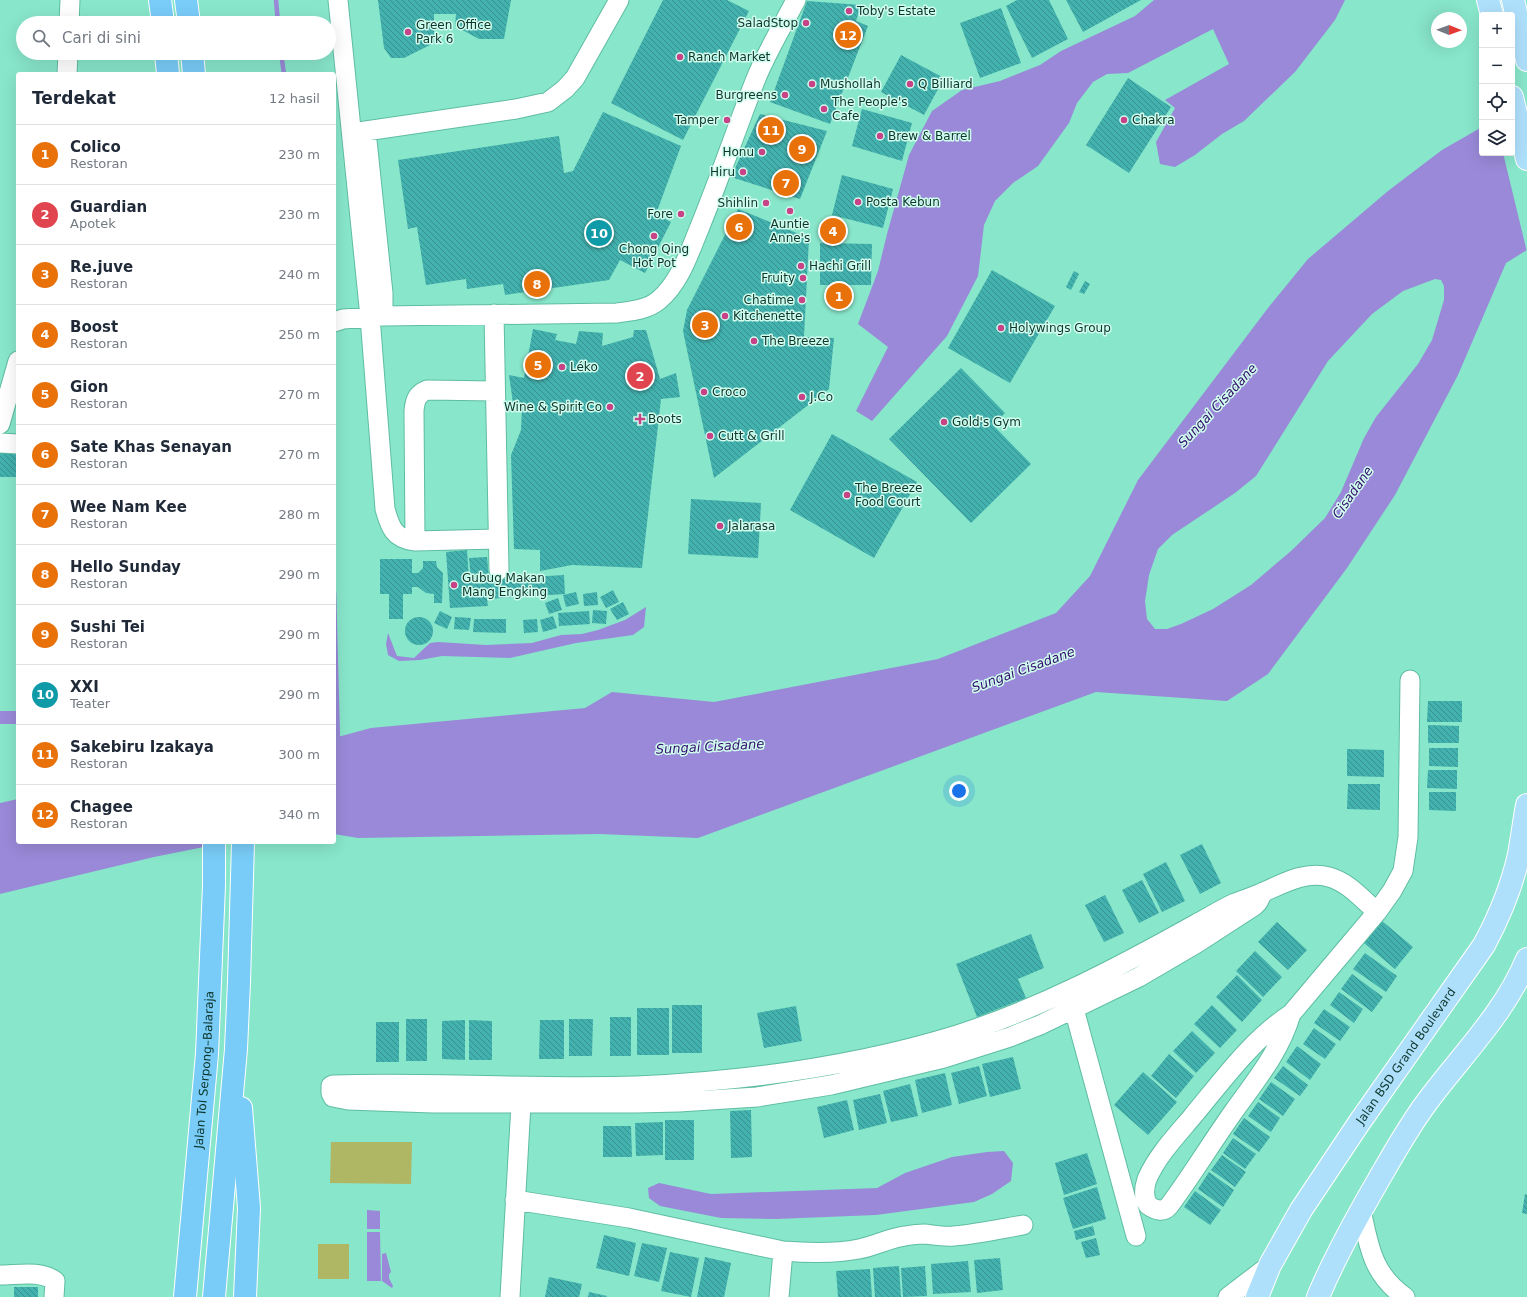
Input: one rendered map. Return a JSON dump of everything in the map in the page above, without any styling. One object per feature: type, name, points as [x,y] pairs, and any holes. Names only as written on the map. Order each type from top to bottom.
[{"type":"highway","points":[[160,0],[162,16]]},
{"type":"highway","points":[[186,0],[188,16]]},
{"type":"highway","points":[[167,60],[168,72]]},
{"type":"highway","points":[[193,60],[194,72]]},
{"type":"highway","name":"Jalan Tol Serpong–Balaraja","points":[[185,1297],[207,1054],[214,885],[214,844]]},
{"type":"highway","points":[[214,1297],[236,1049],[240,975],[243,844]]},
{"type":"highway","points":[[236,1049],[249,1208],[245,1297]]},
{"type":"highway","points":[[169,1297],[207,1054]]},
{"type":"main road","points":[[1488,0],[1491,12]]},
{"type":"main road","points":[[1513,0],[1527,60]]},
{"type":"main road","points":[[1515,109],[1527,159]]},
{"type":"main road","name":"Jalan BSD Grand Boulevard","points":[[1257,1297],[1270,1265],[1300,1210],[1359,1123],[1484,946],[1504,900],[1523,850],[1527,805]]},
{"type":"main road","points":[[1318,1297],[1352,1225],[1410,1128],[1426,1103],[1480,1035],[1512,990],[1527,959]]},
{"type":"street","points":[[69,16],[70,0]]},
{"type":"street","points":[[338,0],[359,132],[376,316],[382,486],[388,522],[396,533],[402,538],[415,541],[498,540]]},
{"type":"street","points":[[359,132],[516,110],[548,102],[565,89],[574,78],[619,0]]},
{"type":"street","points":[[339,320],[376,316],[610,313],[634,311],[650,306],[660,300],[669,290],[683,267],[712,197],[756,80],[796,0]]},
{"type":"street","points":[[67,72],[68,60]]},
{"type":"street","points":[[494,314],[499,570]]},
{"type":"street","points":[[0,424],[13,368]]},
{"type":"street","points":[[415,541],[413,443],[416,399],[421,392],[428,390],[495,392]]},
{"type":"street","points":[[0,444],[16,444]]},
{"type":"street","points":[[1291,1014],[1283,1038],[1264,1070],[1169,1206],[1166,1209],[1159,1210],[1148,1205],[1144,1194],[1147,1180],[1166,1148],[1252,1045],[1276,1024],[1291,1014],[1377,912],[1399,880],[1403,871],[1407,853],[1409,822],[1410,680]]},
{"type":"street","points":[[863,1069],[1007,1017],[1157,956],[1232,905],[1284,882],[1297,878],[1310,876],[1328,877],[1345,885],[1377,912]]},
{"type":"street","points":[[521,1095],[433,1103],[348,1100],[333,1097],[331,1085],[339,1084],[521,1095],[636,1094],[817,1068],[863,1069],[914,1066],[965,1052],[1010,1037],[1074,1009],[1140,977],[1157,956]]},
{"type":"street","points":[[1066,992],[1074,1009],[1136,1236]]},
{"type":"street","points":[[510,1297],[521,1095]]},
{"type":"street","points":[[516,1200],[628,1218],[783,1251],[820,1253],[843,1252],[860,1249],[887,1239],[906,1236],[924,1234],[939,1237],[953,1237],[1022,1225]]},
{"type":"street","points":[[1361,1210],[1371,1252],[1380,1272],[1396,1290],[1405,1297]]},
{"type":"street","points":[[779,1297],[783,1251]]},
{"type":"street","points":[[1228,1297],[1270,1265]]},
{"type":"street","points":[[0,1275],[41,1274],[49,1276],[54,1281],[54,1297]]},
{"type":"green space","points":[[331,1142],[412,1142],[411,1184],[330,1183]]},
{"type":"green space","points":[[318,1244],[349,1244],[349,1279],[318,1279]]},
{"type":"water","points":[[1154,0],[1345,0],[1335,20],[1295,72],[1244,121],[1222,134],[1195,155],[1175,167],[1160,164],[1156,142],[1175,108],[1165,100],[1229,64],[1213,29],[1128,73],[1107,74],[1093,82],[1077,103],[1069,123],[1038,166],[1013,183],[995,201],[984,225],[978,276],[947,336],[872,421],[856,411],[888,347],[858,324],[878,271],[909,155],[932,111],[962,90],[1000,81],[1040,65],[1061,51],[1135,16]]},
{"type":"water","points":[[1479,129],[1479,156],[1512,156],[1527,250],[1506,263],[1458,375],[1395,495],[1347,568],[1268,674],[1227,701],[1096,692],[698,838],[599,834],[358,838],[336,834],[336,737],[371,728],[585,708],[612,692],[714,702],[938,659],[1056,613],[1090,576],[1138,480],[1268,308],[1308,259],[1388,191],[1442,150]],"holes":[[[1435,279],[1441,280],[1444,286],[1444,300],[1432,340],[1418,364],[1376,417],[1364,438],[1341,492],[1325,518],[1291,551],[1251,585],[1213,609],[1181,624],[1167,629],[1155,629],[1147,619],[1145,601],[1149,575],[1158,549],[1172,535],[1235,493],[1256,476],[1328,361],[1372,314],[1403,291]]]},
{"type":"water","points":[[646,607],[644,627],[633,635],[576,643],[510,658],[442,656],[420,660],[399,661],[388,655],[386,644],[388,633],[397,656],[414,658],[430,643],[438,642],[486,645],[532,643],[561,635],[582,634],[598,630],[625,620]]},
{"type":"water","points":[[0,711],[16,711],[16,724],[0,724]]},
{"type":"water","points":[[16,799],[16,844],[219,844],[154,857],[0,894],[0,803]]},
{"type":"water","points":[[1004,1151],[1013,1163],[1011,1181],[992,1194],[974,1202],[876,1215],[776,1219],[721,1218],[660,1206],[649,1198],[648,1188],[659,1183],[711,1194],[877,1188],[905,1173],[952,1157]]},
{"type":"water","points":[[367,1210],[380,1211],[380,1229],[367,1229]]},
{"type":"water","points":[[367,1232],[380,1232],[381,1281],[367,1281]]},
{"type":"water","points":[[386,1253],[391,1272],[389,1274],[389,1278],[393,1286],[392,1288],[382,1281],[382,1254]]},
{"type":"pier","points":[[1527,99],[1527,252],[1504,156],[1515,156],[1515,105]]},
{"type":"building","name":"Green Office Park 6","points":[[378,0],[511,0],[504,39],[479,39],[455,26],[456,14],[434,14],[434,43],[404,58],[391,58],[384,48]]},
{"type":"building","name":"Ranch Market","points":[[663,0],[727,0],[749,11],[683,140],[611,103]]},
{"type":"building","points":[[1017,0],[1049,0],[1068,39],[1032,58],[1006,6]]},
{"type":"building","points":[[1066,0],[1141,0],[1083,32]]},
{"type":"building","points":[[807,1],[861,5],[856,21],[868,26],[830,124],[770,102]]},
{"type":"building","points":[[1001,8],[1021,63],[980,78],[960,23]]},
{"type":"building","points":[[901,55],[944,78],[924,115],[881,92]]},
{"type":"building","points":[[1128,78],[1171,107],[1129,173],[1086,145]]},
{"type":"building","points":[[865,79],[871,81],[869,87],[863,85]]},
{"type":"building","points":[[862,109],[912,123],[902,161],[852,146]]},
{"type":"building","points":[[603,112],[681,146],[656,214],[671,222],[645,273],[620,260],[609,280],[505,295],[503,284],[467,289],[466,279],[426,285],[417,227],[408,229],[398,160],[559,136],[564,173],[573,171]]},
{"type":"building","points":[[760,114],[827,131],[800,199],[731,177]]},
{"type":"building","points":[[842,175],[893,189],[883,228],[832,215]]},
{"type":"building","points":[[765,199],[771,201],[768,207],[762,205]]},
{"type":"building","points":[[789,207],[795,209],[792,215],[787,213]]},
{"type":"building","points":[[738,209],[809,238],[804,337],[834,338],[829,389],[714,478],[683,331],[687,310]]},
{"type":"building","points":[[820,243],[872,244],[871,285],[820,285]]},
{"type":"building","points":[[992,270],[1055,306],[1010,383],[948,348]]},
{"type":"building","points":[[1074,271],[1079,274],[1071,290],[1066,287]]},
{"type":"building","points":[[1085,281],[1090,284],[1084,294],[1079,292]]},
{"type":"building","points":[[533,329],[557,334],[555,340],[576,344],[579,331],[603,333],[602,346],[633,337],[634,330],[646,330],[660,379],[676,373],[680,397],[661,399],[642,568],[572,565],[540,571],[540,550],[514,549],[511,455],[521,430],[522,409],[514,410],[509,375],[524,378]]},
{"type":"building","points":[[961,368],[1005,413],[993,425],[1031,464],[971,523],[889,439]]},
{"type":"building","points":[[832,434],[917,482],[874,558],[790,510]]},
{"type":"building","points":[[0,453],[16,453],[16,477],[0,477]]},
{"type":"building","points":[[691,499],[761,503],[758,558],[688,554]]},
{"type":"building","points":[[467,550],[469,581],[564,575],[565,594],[487,599],[488,606],[450,608],[446,552]]},
{"type":"building","points":[[487,557],[489,579],[471,580],[469,558]]},
{"type":"building","points":[[380,559],[412,559],[412,573],[418,573],[423,568],[423,561],[436,561],[437,567],[443,573],[442,603],[434,603],[434,594],[426,593],[418,587],[412,587],[412,594],[403,594],[403,619],[389,619],[389,594],[380,594]]},
{"type":"building","points":[[613,590],[619,602],[606,608],[600,597]]},
{"type":"building","points":[[576,592],[579,604],[566,607],[563,595]]},
{"type":"building","points":[[597,592],[598,605],[584,606],[583,594]]},
{"type":"building","points":[[558,598],[562,610],[549,614],[545,603]]},
{"type":"building","points":[[623,602],[629,614],[617,620],[610,609]]},
{"type":"building","points":[[593,610],[607,611],[606,624],[592,623]]},
{"type":"building","points":[[440,611],[452,617],[447,629],[434,623]]},
{"type":"building","points":[[589,611],[590,624],[559,626],[558,613]]},
{"type":"building","points":[[553,616],[557,628],[543,632],[540,620]]},
{"type":"building","points":[[419,617],[429,621],[433,631],[429,641],[419,645],[409,641],[405,631],[409,621]]},
{"type":"building","points":[[455,617],[471,618],[469,630],[454,629]]},
{"type":"building","points":[[474,619],[506,619],[506,633],[473,632]]},
{"type":"building","points":[[537,619],[538,632],[524,633],[523,620]]},
{"type":"building","points":[[1428,701],[1462,701],[1462,722],[1427,722]]},
{"type":"building","points":[[1428,725],[1459,726],[1459,743],[1428,743]]},
{"type":"building","points":[[1429,748],[1458,748],[1458,767],[1429,766]]},
{"type":"building","points":[[1347,749],[1384,750],[1384,777],[1347,776]]},
{"type":"building","points":[[1428,770],[1457,770],[1457,789],[1427,788]]},
{"type":"building","points":[[1348,784],[1380,784],[1380,810],[1347,809]]},
{"type":"building","points":[[1429,792],[1456,792],[1456,811],[1429,810]]},
{"type":"building","points":[[1202,844],[1221,883],[1200,894],[1180,855]]},
{"type":"building","points":[[1166,862],[1185,901],[1162,912],[1143,874]]},
{"type":"building","points":[[1142,880],[1159,913],[1139,923],[1122,890]]},
{"type":"building","points":[[1105,895],[1124,933],[1104,942],[1085,905]]},
{"type":"building","points":[[1382,921],[1413,947],[1395,969],[1364,943]]},
{"type":"building","points":[[1277,922],[1307,950],[1288,970],[1258,942]]},
{"type":"building","points":[[1031,934],[1044,968],[1018,979],[1026,998],[977,1017],[956,964]]},
{"type":"building","points":[[1255,951],[1282,977],[1263,997],[1236,971]]},
{"type":"building","points":[[1365,953],[1397,976],[1386,992],[1353,969]]},
{"type":"building","points":[[1352,974],[1383,997],[1372,1012],[1341,989]]},
{"type":"building","points":[[1237,975],[1262,1000],[1242,1022],[1216,997]]},
{"type":"building","points":[[1339,992],[1363,1009],[1354,1023],[1330,1005]]},
{"type":"building","points":[[672,1005],[702,1005],[702,1053],[672,1053]]},
{"type":"building","points":[[1212,1005],[1237,1030],[1220,1048],[1194,1024]]},
{"type":"building","points":[[796,1006],[802,1041],[764,1048],[757,1013]]},
{"type":"building","points":[[637,1008],[669,1008],[669,1055],[637,1055]]},
{"type":"building","points":[[1324,1009],[1350,1027],[1340,1041],[1314,1023]]},
{"type":"building","points":[[610,1017],[631,1017],[631,1056],[610,1056]]},
{"type":"building","points":[[406,1019],[427,1019],[427,1061],[406,1061]]},
{"type":"building","points":[[569,1019],[593,1019],[592,1056],[569,1056]]},
{"type":"building","points":[[465,1020],[465,1060],[442,1059],[442,1021]]},
{"type":"building","points":[[469,1020],[492,1021],[492,1060],[469,1060]]},
{"type":"building","points":[[540,1020],[564,1020],[564,1059],[539,1059]]},
{"type":"building","points":[[376,1022],[399,1022],[399,1062],[376,1062]]},
{"type":"building","points":[[1314,1028],[1336,1044],[1325,1059],[1303,1044]]},
{"type":"building","points":[[1192,1031],[1215,1053],[1196,1073],[1173,1051]]},
{"type":"building","points":[[1297,1046],[1321,1064],[1310,1080],[1286,1062]]},
{"type":"building","points":[[1169,1054],[1194,1076],[1176,1098],[1151,1076]]},
{"type":"building","points":[[1013,1057],[1021,1089],[990,1097],[982,1064]]},
{"type":"building","points":[[979,1066],[987,1096],[959,1104],[951,1073]]},
{"type":"building","points":[[1283,1066],[1308,1085],[1300,1096],[1274,1078]]},
{"type":"building","points":[[1143,1072],[1177,1102],[1148,1135],[1114,1105]]},
{"type":"building","points":[[945,1073],[952,1105],[922,1113],[915,1080]]},
{"type":"building","points":[[1271,1082],[1295,1099],[1283,1116],[1259,1099]]},
{"type":"building","points":[[910,1084],[918,1116],[891,1122],[883,1091]]},
{"type":"building","points":[[880,1094],[887,1123],[859,1130],[853,1100]]},
{"type":"building","points":[[847,1100],[854,1130],[824,1138],[817,1107]]},
{"type":"building","points":[[1258,1102],[1280,1118],[1271,1132],[1248,1116]]},
{"type":"building","points":[[751,1110],[752,1157],[731,1158],[730,1111]]},
{"type":"building","points":[[1244,1118],[1270,1137],[1259,1152],[1233,1134]]},
{"type":"building","points":[[665,1120],[694,1120],[694,1160],[665,1160]]},
{"type":"building","points":[[663,1122],[663,1155],[636,1156],[635,1123]]},
{"type":"building","points":[[603,1126],[631,1126],[632,1157],[603,1157]]},
{"type":"building","points":[[1233,1138],[1256,1154],[1245,1169],[1223,1153]]},
{"type":"building","points":[[1087,1153],[1097,1184],[1064,1195],[1055,1163]]},
{"type":"building","points":[[1222,1155],[1246,1172],[1235,1187],[1211,1170]]},
{"type":"building","points":[[1209,1172],[1234,1190],[1223,1207],[1198,1189]]},
{"type":"building","points":[[1097,1187],[1106,1219],[1073,1229],[1063,1198]]},
{"type":"building","points":[[1195,1191],[1221,1210],[1210,1225],[1184,1207]]},
{"type":"building","points":[[1525,1194],[1527,1195],[1527,1214],[1522,1213]]},
{"type":"building","points":[[1093,1226],[1095,1235],[1076,1240],[1074,1231]]},
{"type":"building","points":[[604,1235],[636,1243],[629,1276],[596,1268]]},
{"type":"building","points":[[1096,1238],[1100,1255],[1086,1258],[1081,1242]]},
{"type":"building","points":[[642,1243],[667,1248],[659,1282],[634,1276]]},
{"type":"building","points":[[670,1252],[699,1258],[691,1297],[661,1291]]},
{"type":"building","points":[[705,1257],[731,1263],[724,1297],[697,1297]]},
{"type":"building","points":[[1000,1258],[1003,1290],[977,1293],[974,1260]]},
{"type":"building","points":[[968,1261],[971,1292],[933,1294],[931,1264]]},
{"type":"building","points":[[899,1266],[901,1297],[875,1297],[873,1268]]},
{"type":"building","points":[[925,1266],[927,1296],[903,1297],[901,1268]]},
{"type":"building","points":[[870,1269],[872,1297],[838,1297],[836,1271]]},
{"type":"building","points":[[549,1277],[582,1284],[579,1297],[545,1297]]},
{"type":"building","points":[[14,1287],[38,1287],[38,1297],[14,1297]]},
{"type":"building","points":[[589,1292],[607,1296],[588,1297]]},
{"type":"waterway","points":[[276,0],[277,16]]},
{"type":"waterway","points":[[282,60],[284,72]]},
{"type":"waterway","points":[[336,667],[338,742]]},
{"type":"place","name":"Toby's Estate","points":[[849,11]]},
{"type":"place","name":"SaladStop","points":[[806,23]]},
{"type":"place","name":"Green Office Park 6","points":[[408,32]]},
{"type":"place","name":"Chagee","points":[[848,35]]},
{"type":"place","name":"Ranch Market","points":[[680,57]]},
{"type":"place","name":"Mushollah","points":[[812,84]]},
{"type":"place","name":"Q Billiard","points":[[910,84]]},
{"type":"place","name":"Burgreens","points":[[785,95]]},
{"type":"place","name":"The People's Cafe","points":[[824,109]]},
{"type":"place","name":"Tamper","points":[[727,120]]},
{"type":"place","name":"Chakra","points":[[1124,120]]},
{"type":"place","name":"Sakebiru Izakaya","points":[[771,130]]},
{"type":"place","name":"Brew & Barrel","points":[[880,136]]},
{"type":"place","name":"Sushi Tei","points":[[802,149]]},
{"type":"place","name":"Honu","points":[[762,152]]},
{"type":"place","name":"Hiru","points":[[743,172]]},
{"type":"place","name":"Wee Nam Kee","points":[[786,183]]},
{"type":"place","name":"Posta Kebun","points":[[858,202]]},
{"type":"place","name":"Shihlin","points":[[766,203]]},
{"type":"place","name":"Auntie Anne's","points":[[790,211]]},
{"type":"place","name":"Fore","points":[[681,214]]},
{"type":"place","name":"Sate Khas Senayan","points":[[739,227]]},
{"type":"place","name":"Boost","points":[[833,231]]},
{"type":"place","name":"XXI","points":[[599,233]]},
{"type":"place","name":"Chong Qing Hot Pot","points":[[654,236]]},
{"type":"place","name":"Hachi Grill","points":[[801,266]]},
{"type":"place","name":"Fruity","points":[[803,278]]},
{"type":"place","name":"Hello Sunday","points":[[537,284]]},
{"type":"place","name":"Colico","points":[[839,296]]},
{"type":"place","name":"Chatime","points":[[802,300]]},
{"type":"place","name":"Kitchenette","points":[[725,316]]},
{"type":"place","name":"Re.juve","points":[[705,325]]},
{"type":"place","name":"Holywings Group","points":[[1001,328]]},
{"type":"place","name":"The Breeze","points":[[754,341]]},
{"type":"place","name":"Gion","points":[[538,365]]},
{"type":"place","name":"Léko","points":[[562,367]]},
{"type":"place","name":"Guardian","points":[[640,376]]},
{"type":"place","name":"Croco","points":[[704,392]]},
{"type":"place","name":"J.Co","points":[[802,397]]},
{"type":"place","name":"Wine & Spirit Co","points":[[610,407]]},
{"type":"place","name":"Boots","points":[[640,419]]},
{"type":"place","name":"Gold's Gym","points":[[944,422]]},
{"type":"place","name":"Cutt & Grill","points":[[710,436]]},
{"type":"place","name":"The Breeze Food Court","points":[[847,495]]},
{"type":"place","name":"Jalarasa","points":[[720,526]]},
{"type":"place","name":"Gubug Makan Mang Engking","points":[[454,585]]},
{"type":"water label","name":"Sungai Cisadane","points":[[1217,405]]},
{"type":"water label","name":"Cisadane","points":[[1352,492]]},
{"type":"water label","name":"Sungai Cisadane","points":[[1023,669]]},
{"type":"water label","name":"Sungai Cisadane","points":[[710,746]]}]
